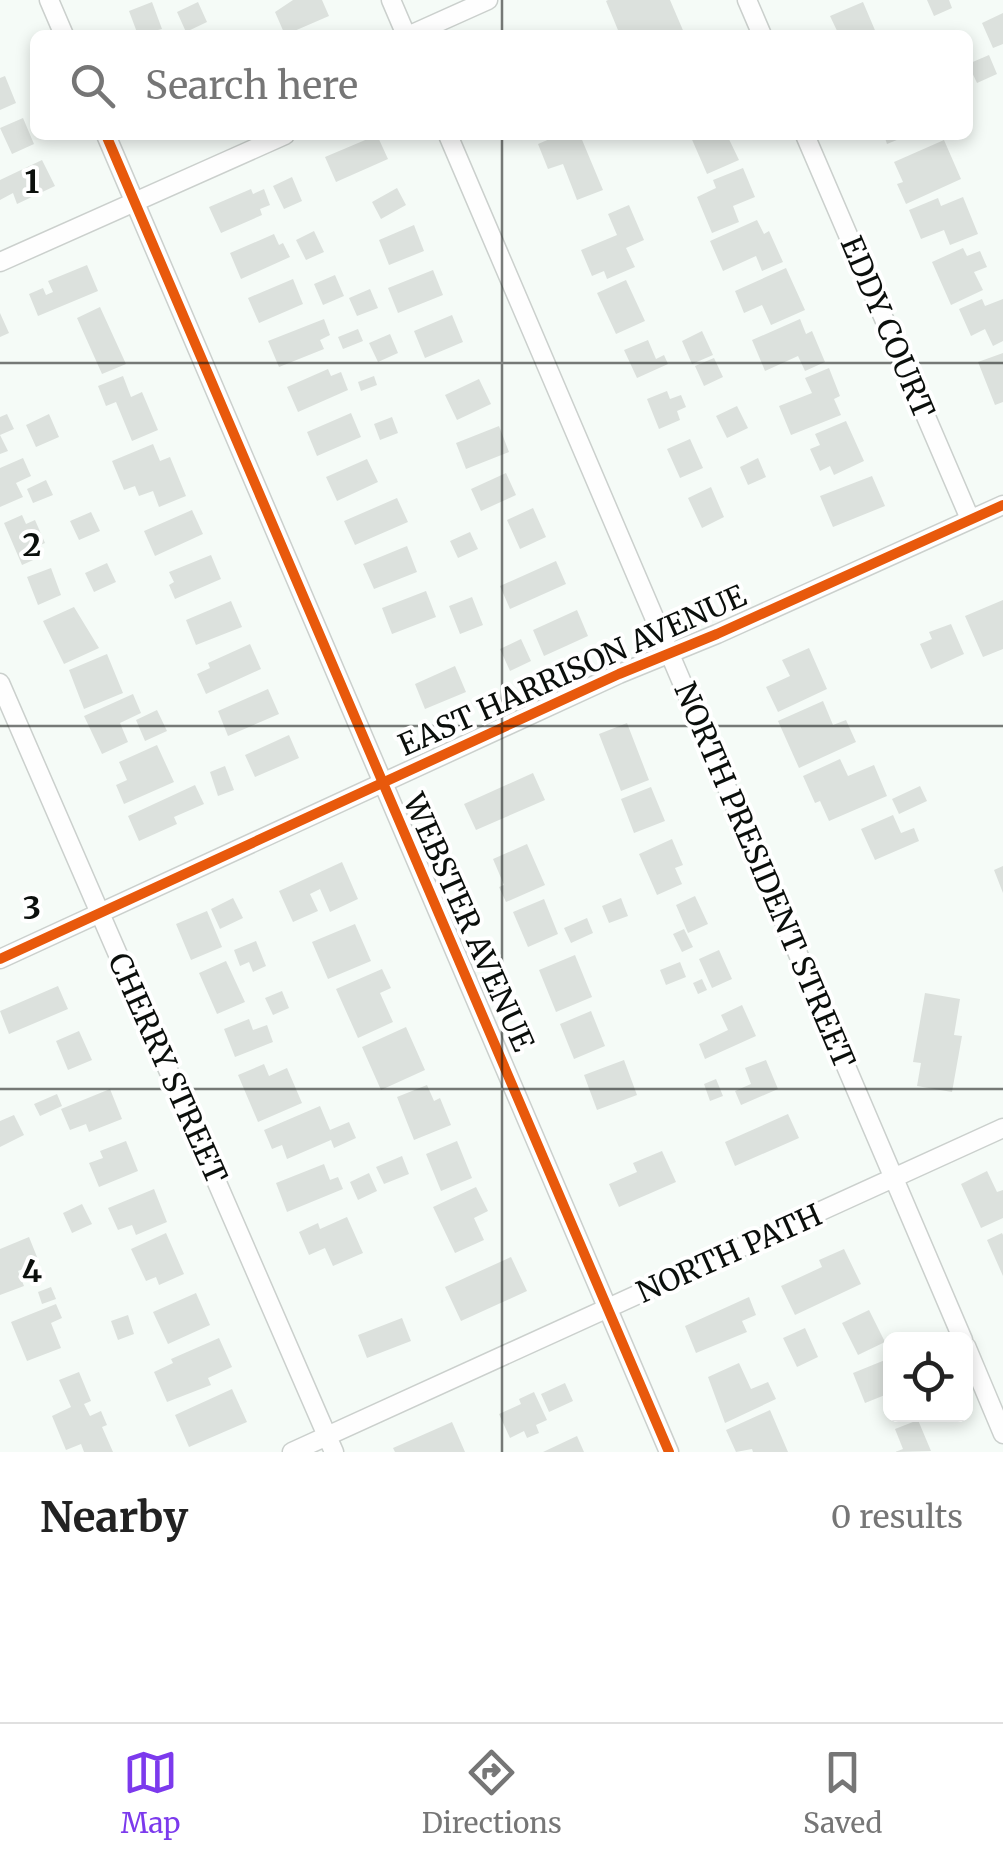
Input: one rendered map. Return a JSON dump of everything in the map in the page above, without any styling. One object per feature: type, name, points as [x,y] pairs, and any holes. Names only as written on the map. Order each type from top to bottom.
[{"type":"street","points":[[50,0],[62,30]]},
{"type":"street","points":[[391,0],[406,30]]},
{"type":"street","points":[[419,30],[488,0]]},
{"type":"street","points":[[747,0],[760,30]]},
{"type":"street","name":"WEBSTER AVENUE","points":[[108,140],[668,1452]]},
{"type":"street","points":[[0,262],[275,140]]},
{"type":"street","name":"NORTH PRESIDENT STREET","points":[[450,140],[959,1332]]},
{"type":"street","name":"EDDY COURT","points":[[807,140],[970,520]]},
{"type":"street","name":"EAST HARRISON AVENUE","points":[[0,959],[380,782],[1003,505]]},
{"type":"street","name":"CHERRY STREET","points":[[0,684],[331,1444]]},
{"type":"street","name":"NORTH PATH","points":[[292,1452],[331,1444],[608,1308],[1003,1128]]},
{"type":"street","name":"NORTH PRESIDENT STREET","points":[[973,1364],[1003,1434]]},
{"type":"building","points":[[293,0],[322,0],[329,16],[297,30],[283,30],[275,12]]},
{"type":"building","points":[[670,0],[683,30],[618,30],[606,1]]},
{"type":"building","points":[[927,0],[949,0],[952,8],[934,16]]},
{"type":"building","points":[[152,2],[162,29],[136,30],[129,11]]},
{"type":"building","points":[[198,2],[207,22],[185,30],[177,12]]},
{"type":"building","points":[[863,2],[875,30],[837,30],[830,16]]},
{"type":"building","points":[[1003,13],[1003,44],[993,48],[982,23]]},
{"type":"building","points":[[989,55],[997,74],[977,83],[973,62]]},
{"type":"building","points":[[5,76],[16,103],[0,110],[0,78]]},
{"type":"building","points":[[23,118],[34,144],[12,154],[0,128]]},
{"type":"building","points":[[365,140],[379,140],[388,159],[336,182],[325,157]]},
{"type":"building","points":[[547,140],[582,140],[603,190],[577,200],[563,164],[548,169],[538,144]]},
{"type":"building","points":[[692,140],[729,140],[739,160],[707,174]]},
{"type":"building","points":[[944,140],[961,179],[906,204],[897,184],[903,182],[894,162]]},
{"type":"building","points":[[42,160],[55,186],[17,204],[13,193],[0,200],[0,180]]},
{"type":"building","points":[[743,168],[755,197],[733,206],[739,222],[712,233],[697,197],[716,188],[713,180]]},
{"type":"building","points":[[292,177],[302,201],[284,209],[273,186]]},
{"type":"building","points":[[397,188],[406,205],[381,219],[372,202]]},
{"type":"building","points":[[251,189],[253,194],[264,189],[270,205],[260,209],[262,215],[221,233],[209,207]]},
{"type":"building","points":[[963,197],[978,234],[950,245],[944,230],[921,239],[909,210],[938,198],[941,206]]},
{"type":"building","points":[[629,205],[644,240],[626,248],[635,267],[607,279],[604,271],[592,276],[581,250],[617,235],[608,214]]},
{"type":"building","points":[[757,220],[764,234],[769,231],[783,262],[762,271],[756,256],[723,271],[710,241]]},
{"type":"building","points":[[414,225],[424,251],[389,265],[379,240]]},
{"type":"building","points":[[314,231],[324,252],[306,260],[296,240]]},
{"type":"building","points":[[274,234],[290,257],[241,279],[230,253]]},
{"type":"building","points":[[963,248],[967,256],[980,251],[987,267],[974,272],[983,290],[951,305],[932,262]]},
{"type":"building","points":[[87,265],[98,291],[38,316],[29,294],[43,288],[46,295],[53,292],[48,281]]},
{"type":"building","points":[[786,268],[805,310],[771,325],[762,305],[744,313],[735,291]]},
{"type":"building","points":[[433,270],[443,295],[398,313],[388,288]]},
{"type":"building","points":[[335,275],[344,296],[323,305],[314,284]]},
{"type":"building","points":[[293,279],[303,304],[259,323],[248,298]]},
{"type":"building","points":[[626,280],[645,321],[616,334],[597,293]]},
{"type":"building","points":[[370,289],[378,308],[357,316],[349,298]]},
{"type":"building","points":[[982,299],[985,306],[1003,299],[1003,341],[993,346],[985,329],[971,336],[959,309]]},
{"type":"building","points":[[100,307],[126,364],[102,374],[77,318]]},
{"type":"building","points":[[0,313],[9,333],[0,337]]},
{"type":"building","points":[[452,315],[463,342],[425,358],[414,331]]},
{"type":"building","points":[[324,319],[330,335],[320,340],[324,349],[279,367],[268,341]]},
{"type":"building","points":[[800,319],[806,334],[812,331],[825,362],[805,371],[798,356],[765,371],[752,340]]},
{"type":"building","points":[[358,329],[363,341],[343,349],[338,337]]},
{"type":"building","points":[[702,331],[713,355],[692,364],[682,341]]},
{"type":"building","points":[[390,334],[398,353],[378,362],[369,343]]},
{"type":"building","points":[[648,340],[656,359],[664,355],[668,364],[637,378],[624,350]]},
{"type":"building","points":[[1003,353],[1003,402],[995,405],[978,362]]},
{"type":"building","points":[[714,358],[723,377],[704,386],[695,366]]},
{"type":"building","points":[[829,368],[840,396],[834,399],[841,415],[791,435],[779,406],[812,393],[805,378]]},
{"type":"building","points":[[328,369],[331,376],[341,372],[348,390],[298,412],[287,387]]},
{"type":"building","points":[[123,376],[131,397],[142,392],[158,430],[132,441],[116,402],[106,406],[98,386]]},
{"type":"building","points":[[374,376],[377,385],[361,391],[358,382]]},
{"type":"building","points":[[479,379],[491,404],[457,420],[445,395]]},
{"type":"building","points":[[667,391],[670,399],[681,395],[686,407],[677,411],[680,420],[659,429],[647,399]]},
{"type":"building","points":[[737,406],[748,428],[727,438],[716,416]]},
{"type":"building","points":[[351,413],[361,437],[317,456],[307,432]]},
{"type":"building","points":[[7,414],[14,429],[0,435],[0,417]]},
{"type":"building","points":[[49,414],[59,437],[36,447],[26,425]]},
{"type":"building","points":[[392,417],[398,433],[380,440],[374,424]]},
{"type":"building","points":[[846,421],[864,461],[834,475],[830,466],[820,471],[810,449],[820,445],[815,434]]},
{"type":"building","points":[[499,426],[509,452],[466,469],[456,443]]},
{"type":"building","points":[[0,435],[8,451],[0,454]]},
{"type":"building","points":[[690,439],[703,468],[680,478],[667,449]]},
{"type":"building","points":[[153,444],[160,461],[170,457],[186,496],[159,507],[153,491],[139,496],[135,486],[124,490],[112,461]]},
{"type":"building","points":[[23,458],[31,476],[16,483],[23,497],[0,507],[0,468]]},
{"type":"building","points":[[758,458],[766,477],[748,485],[740,467]]},
{"type":"building","points":[[367,459],[378,482],[337,501],[326,477]]},
{"type":"building","points":[[506,473],[516,495],[481,511],[471,489]]},
{"type":"building","points":[[872,476],[885,506],[833,527],[820,496]]},
{"type":"building","points":[[46,480],[53,495],[33,503],[27,489]]},
{"type":"building","points":[[711,487],[724,517],[702,528],[688,498]]},
{"type":"building","points":[[397,498],[408,522],[355,545],[344,521]]},
{"type":"building","points":[[533,508],[546,537],[520,549],[507,520]]},
{"type":"building","points":[[192,510],[203,534],[155,556],[144,531]]},
{"type":"building","points":[[91,512],[100,531],[79,540],[70,521]]},
{"type":"building","points":[[22,515],[26,524],[35,520],[45,543],[36,547],[40,557],[22,565],[4,523]]},
{"type":"building","points":[[470,532],[478,549],[458,558],[450,541]]},
{"type":"building","points":[[407,546],[417,572],[374,589],[363,564]]},
{"type":"building","points":[[211,555],[221,579],[175,599],[169,572]]},
{"type":"building","points":[[556,561],[566,584],[510,609],[500,586]]},
{"type":"building","points":[[107,563],[116,582],[94,592],[85,573]]},
{"type":"building","points":[[51,568],[61,595],[38,605],[27,577]]},
{"type":"building","points":[[426,591],[436,617],[392,634],[382,608]]},
{"type":"building","points":[[472,597],[483,625],[460,634],[449,606]]},
{"type":"building","points":[[1003,600],[1003,649],[983,657],[965,616]]},
{"type":"building","points":[[231,601],[242,627],[196,645],[186,620]]},
{"type":"building","points":[[74,607],[99,648],[64,664],[43,621]]},
{"type":"building","points":[[577,610],[588,636],[544,656],[533,630]]},
{"type":"building","points":[[951,624],[964,654],[931,669],[920,644],[932,639],[929,632]]},
{"type":"building","points":[[521,639],[531,661],[510,671],[500,649]]},
{"type":"building","points":[[250,644],[261,669],[206,694],[197,674],[210,668],[208,663]]},
{"type":"building","points":[[809,648],[827,689],[778,712],[766,687],[790,676],[782,660]]},
{"type":"building","points":[[107,654],[123,693],[84,709],[69,670]]},
{"type":"building","points":[[455,666],[466,692],[425,709],[415,684]]},
{"type":"building","points":[[268,689],[279,714],[228,736],[218,711]]},
{"type":"building","points":[[133,694],[141,713],[120,723],[128,742],[102,754],[84,716]]},
{"type":"building","points":[[823,701],[833,725],[846,720],[856,742],[799,768],[778,721]]},
{"type":"building","points":[[157,710],[167,731],[145,741],[136,720]]},
{"type":"building","points":[[627,723],[649,780],[621,791],[599,734]]},
{"type":"building","points":[[289,735],[299,758],[255,777],[245,755]]},
{"type":"building","points":[[157,745],[174,782],[124,804],[116,785],[127,780],[119,762]]},
{"type":"building","points":[[840,759],[848,776],[874,765],[887,796],[829,821],[820,801],[815,803],[803,776]]},
{"type":"building","points":[[225,766],[234,790],[218,796],[210,772]]},
{"type":"building","points":[[533,773],[545,800],[476,830],[464,804]]},
{"type":"building","points":[[195,785],[204,804],[174,817],[177,824],[139,841],[128,816]]},
{"type":"building","points":[[920,786],[927,801],[899,814],[892,799]]},
{"type":"building","points":[[651,787],[665,821],[634,833],[621,799]]},
{"type":"building","points":[[893,815],[901,833],[914,828],[919,841],[875,860],[861,829]]},
{"type":"building","points":[[672,839],[683,865],[675,868],[682,884],[657,895],[639,854]]},
{"type":"building","points":[[527,844],[545,885],[506,902],[499,887],[504,885],[493,859]]},
{"type":"building","points":[[342,862],[358,899],[330,912],[320,889],[310,894],[318,911],[293,922],[279,891]]},
{"type":"building","points":[[1003,866],[1003,893],[994,870]]},
{"type":"building","points":[[695,896],[708,924],[688,933],[676,905]]},
{"type":"building","points":[[233,898],[243,918],[220,929],[211,909]]},
{"type":"building","points":[[621,898],[628,916],[609,923],[602,906]]},
{"type":"building","points":[[544,899],[558,934],[528,947],[513,912]]},
{"type":"building","points":[[207,911],[222,947],[191,960],[176,924]]},
{"type":"building","points":[[587,918],[593,933],[571,943],[564,928]]},
{"type":"building","points":[[355,924],[371,961],[328,979],[312,942]]},
{"type":"building","points":[[684,929],[693,947],[682,952],[673,934]]},
{"type":"building","points":[[256,941],[266,966],[253,972],[249,962],[240,966],[234,950]]},
{"type":"building","points":[[719,950],[732,979],[712,988],[699,959]]},
{"type":"building","points":[[575,955],[592,997],[556,1012],[539,970]]},
{"type":"building","points":[[226,961],[245,1002],[217,1014],[199,973]]},
{"type":"building","points":[[680,962],[686,977],[666,985],[660,970]]},
{"type":"building","points":[[382,969],[391,988],[380,993],[393,1022],[358,1038],[336,989]]},
{"type":"building","points":[[702,979],[707,990],[698,994],[693,983]]},
{"type":"building","points":[[58,986],[68,1009],[9,1034],[0,1011]]},
{"type":"building","points":[[282,991],[289,1008],[273,1015],[265,998]]},
{"type":"building","points":[[925,993],[960,999],[954,1035],[962,1036],[952,1092],[917,1086],[921,1063],[913,1062]]},
{"type":"building","points":[[742,1005],[756,1036],[705,1059],[699,1044],[728,1030],[721,1015]]},
{"type":"building","points":[[591,1011],[605,1046],[574,1059],[560,1024]]},
{"type":"building","points":[[249,1019],[253,1030],[267,1025],[273,1042],[235,1057],[224,1029]]},
{"type":"building","points":[[406,1027],[425,1070],[381,1090],[362,1047]]},
{"type":"building","points":[[79,1031],[92,1060],[68,1070],[56,1041]]},
{"type":"building","points":[[624,1060],[637,1095],[597,1110],[584,1075]]},
{"type":"building","points":[[766,1060],[778,1089],[741,1105],[735,1091],[751,1084],[745,1068]]},
{"type":"building","points":[[264,1064],[269,1076],[287,1068],[302,1103],[258,1122],[238,1075]]},
{"type":"building","points":[[716,1079],[723,1096],[710,1101],[704,1084]]},
{"type":"building","points":[[427,1085],[434,1101],[440,1098],[451,1125],[414,1140],[397,1097]]},
{"type":"building","points":[[110,1089],[122,1119],[89,1132],[86,1124],[70,1130],[61,1109]]},
{"type":"building","points":[[57,1094],[62,1106],[40,1116],[34,1104]]},
{"type":"building","points":[[320,1106],[330,1130],[349,1122],[356,1138],[334,1148],[331,1140],[287,1159],[282,1145],[272,1149],[264,1130]]},
{"type":"building","points":[[788,1114],[799,1138],[735,1166],[725,1142]]},
{"type":"building","points":[[14,1115],[24,1135],[0,1147],[0,1121]]},
{"type":"building","points":[[126,1141],[138,1171],[99,1187],[89,1163],[103,1158],[100,1151]]},
{"type":"building","points":[[457,1141],[472,1178],[441,1191],[426,1154]]},
{"type":"building","points":[[662,1151],[676,1182],[619,1207],[609,1184],[637,1172],[633,1163]]},
{"type":"building","points":[[402,1156],[409,1174],[384,1184],[376,1167]]},
{"type":"building","points":[[324,1164],[330,1180],[338,1177],[343,1189],[287,1212],[276,1183]]},
{"type":"building","points":[[987,1171],[997,1192],[1003,1190],[1003,1218],[981,1228],[961,1184]]},
{"type":"building","points":[[369,1173],[377,1191],[358,1200],[350,1182]]},
{"type":"building","points":[[476,1187],[488,1211],[474,1218],[484,1240],[455,1253],[433,1207]]},
{"type":"building","points":[[154,1189],[167,1222],[136,1235],[132,1225],[118,1230],[108,1208]]},
{"type":"building","points":[[82,1204],[92,1224],[72,1233],[63,1213]]},
{"type":"building","points":[[347,1217],[363,1253],[333,1266],[325,1248],[309,1255],[299,1232],[318,1223],[320,1229]]},
{"type":"building","points":[[166,1233],[184,1274],[159,1285],[156,1277],[146,1281],[131,1249]]},
{"type":"building","points":[[1003,1235],[1003,1276],[987,1240]]},
{"type":"building","points":[[29,1237],[39,1262],[18,1271],[24,1286],[0,1295],[0,1249]]},
{"type":"building","points":[[844,1249],[861,1284],[795,1315],[781,1286],[822,1267],[819,1260]]},
{"type":"building","points":[[511,1257],[527,1291],[461,1321],[445,1287]]},
{"type":"building","points":[[51,1287],[56,1299],[42,1304],[38,1292]]},
{"type":"building","points":[[196,1293],[210,1325],[168,1344],[153,1312]]},
{"type":"building","points":[[749,1297],[756,1315],[742,1321],[747,1332],[696,1353],[685,1326]]},
{"type":"building","points":[[56,1304],[62,1318],[51,1323],[61,1348],[27,1361],[11,1322]]},
{"type":"building","points":[[869,1310],[883,1343],[858,1355],[842,1323]]},
{"type":"building","points":[[128,1315],[134,1334],[118,1340],[111,1321]]},
{"type":"building","points":[[402,1318],[411,1341],[367,1358],[358,1335]]},
{"type":"building","points":[[805,1328],[818,1357],[797,1367],[783,1338]]},
{"type":"building","points":[[219,1338],[232,1367],[208,1378],[211,1385],[167,1402],[154,1372],[173,1363],[171,1359]]},
{"type":"building","points":[[883,1361],[883,1396],[865,1403],[853,1373]]},
{"type":"building","points":[[739,1363],[751,1389],[768,1382],[776,1399],[725,1423],[708,1377]]},
{"type":"building","points":[[79,1372],[91,1401],[84,1404],[90,1416],[101,1411],[107,1425],[102,1427],[113,1452],[84,1452],[81,1444],[66,1450],[52,1416],[71,1407],[59,1380]]},
{"type":"building","points":[[565,1383],[573,1401],[549,1412],[541,1394]]},
{"type":"building","points":[[232,1389],[247,1422],[189,1447],[175,1415]]},
{"type":"building","points":[[534,1392],[547,1420],[536,1425],[539,1433],[527,1438],[524,1431],[510,1438],[499,1414],[521,1404],[519,1399]]},
{"type":"building","points":[[770,1410],[788,1452],[736,1452],[726,1430]]},
{"type":"building","points":[[452,1422],[465,1452],[395,1452],[393,1448]]},
{"type":"building","points":[[919,1422],[931,1451],[895,1452],[903,1449],[895,1429]]},
{"type":"building","points":[[577,1436],[584,1452],[543,1452]]},
{"type":"cycle path","points":[[108,140],[669,1452]]},
{"type":"cycle path","points":[[0,959],[619,674],[1003,505]]}]
